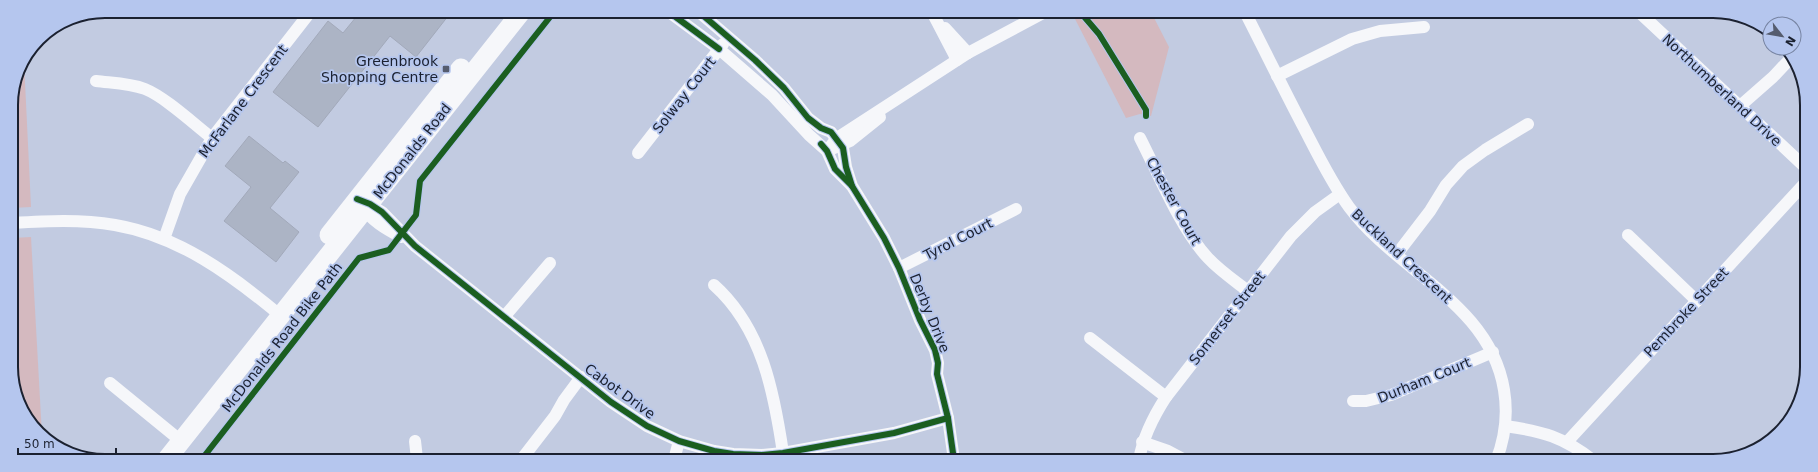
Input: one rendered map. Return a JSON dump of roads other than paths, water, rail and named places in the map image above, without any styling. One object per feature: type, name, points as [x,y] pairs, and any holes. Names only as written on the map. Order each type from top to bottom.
[{"type":"main road","name":"McDonalds Road","points":[[364,205],[501,18]]},
{"type":"main road","name":"McDonalds Road","points":[[160,454],[177,438],[276,312],[517,18]]},
{"type":"main road","name":"McDonalds Road","points":[[169,454],[177,438]]},
{"type":"street","name":"McFarlane Crescent","points":[[164,239],[184,188],[212,138],[306,18]]},
{"type":"street","name":"Derby Drive","points":[[677,18],[719,49],[772,95],[809,134],[828,151],[835,169],[852,186],[884,238],[899,268],[921,321],[927,353],[937,374],[948,422],[953,454]]},
{"type":"street","points":[[706,18],[729,36],[784,88],[808,118],[839,142]]},
{"type":"street","points":[[936,18],[957,60]]},
{"type":"street","points":[[937,18],[968,53]]},
{"type":"street","points":[[828,151],[869,116],[901,98],[968,53],[1034,18]]},
{"type":"street","name":"Buckland Crescent","points":[[1248,18],[1340,194],[1360,221],[1462,312],[1482,333],[1493,352],[1499,365],[1504,390],[1506,412],[1505,426],[1498,454]]},
{"type":"street","name":"Northumberland Drive","points":[[1645,18],[1800,162]]},
{"type":"street","points":[[1277,76],[1352,39],[1380,32],[1424,27]]},
{"type":"street","name":"Solway Court","points":[[638,153],[729,36]]},
{"type":"street","points":[[1744,110],[1788,61]]},
{"type":"street","points":[[96,81],[130,85],[146,90],[157,96],[212,138]]},
{"type":"street","points":[[1397,254],[1420,226],[1446,185],[1463,166],[1485,150],[1528,124]]},
{"type":"street","name":"Chester Court","points":[[1140,138],[1195,242],[1222,271],[1248,291]]},
{"type":"street","name":"Derby Drive","points":[[839,142],[852,186]]},
{"type":"street","name":"Pembroke Street","points":[[1567,442],[1800,188]]},
{"type":"street","name":"Somerset Street","points":[[1140,454],[1142,442],[1151,422],[1166,397],[1301,224],[1340,194]]},
{"type":"street","name":"Cabot Drive","points":[[364,205],[382,212],[415,246],[631,416],[662,434],[683,442],[733,454],[783,453],[948,422]]},
{"type":"street","name":"Tyrol Court","points":[[899,268],[1016,209]]},
{"type":"street","points":[[18,223],[53,221],[97,222],[128,228],[164,239],[186,248],[219,268],[276,312]]},
{"type":"street","points":[[1628,235],[1697,301]]},
{"type":"street","points":[[504,317],[550,263]]},
{"type":"street","points":[[714,285],[730,298],[759,350],[773,393],[783,453]]},
{"type":"street","points":[[1090,338],[1166,397]]},
{"type":"street","name":"Durham Court","points":[[1353,401],[1366,401],[1391,395],[1493,352]]},
{"type":"street","points":[[526,454],[555,416],[569,404],[584,380]]},
{"type":"street","points":[[110,383],[177,438]]},
{"type":"street","points":[[1505,426],[1534,430],[1567,442],[1584,454]]},
{"type":"street","points":[[415,441],[416,454]]},
{"type":"street","points":[[677,454],[683,442]]},
{"type":"street","points":[[681,454],[683,442]]},
{"type":"street","points":[[1142,442],[1174,454]]},
{"type":"place","name":"Greenbrook Shopping Centre","points":[[446,69]]}]
